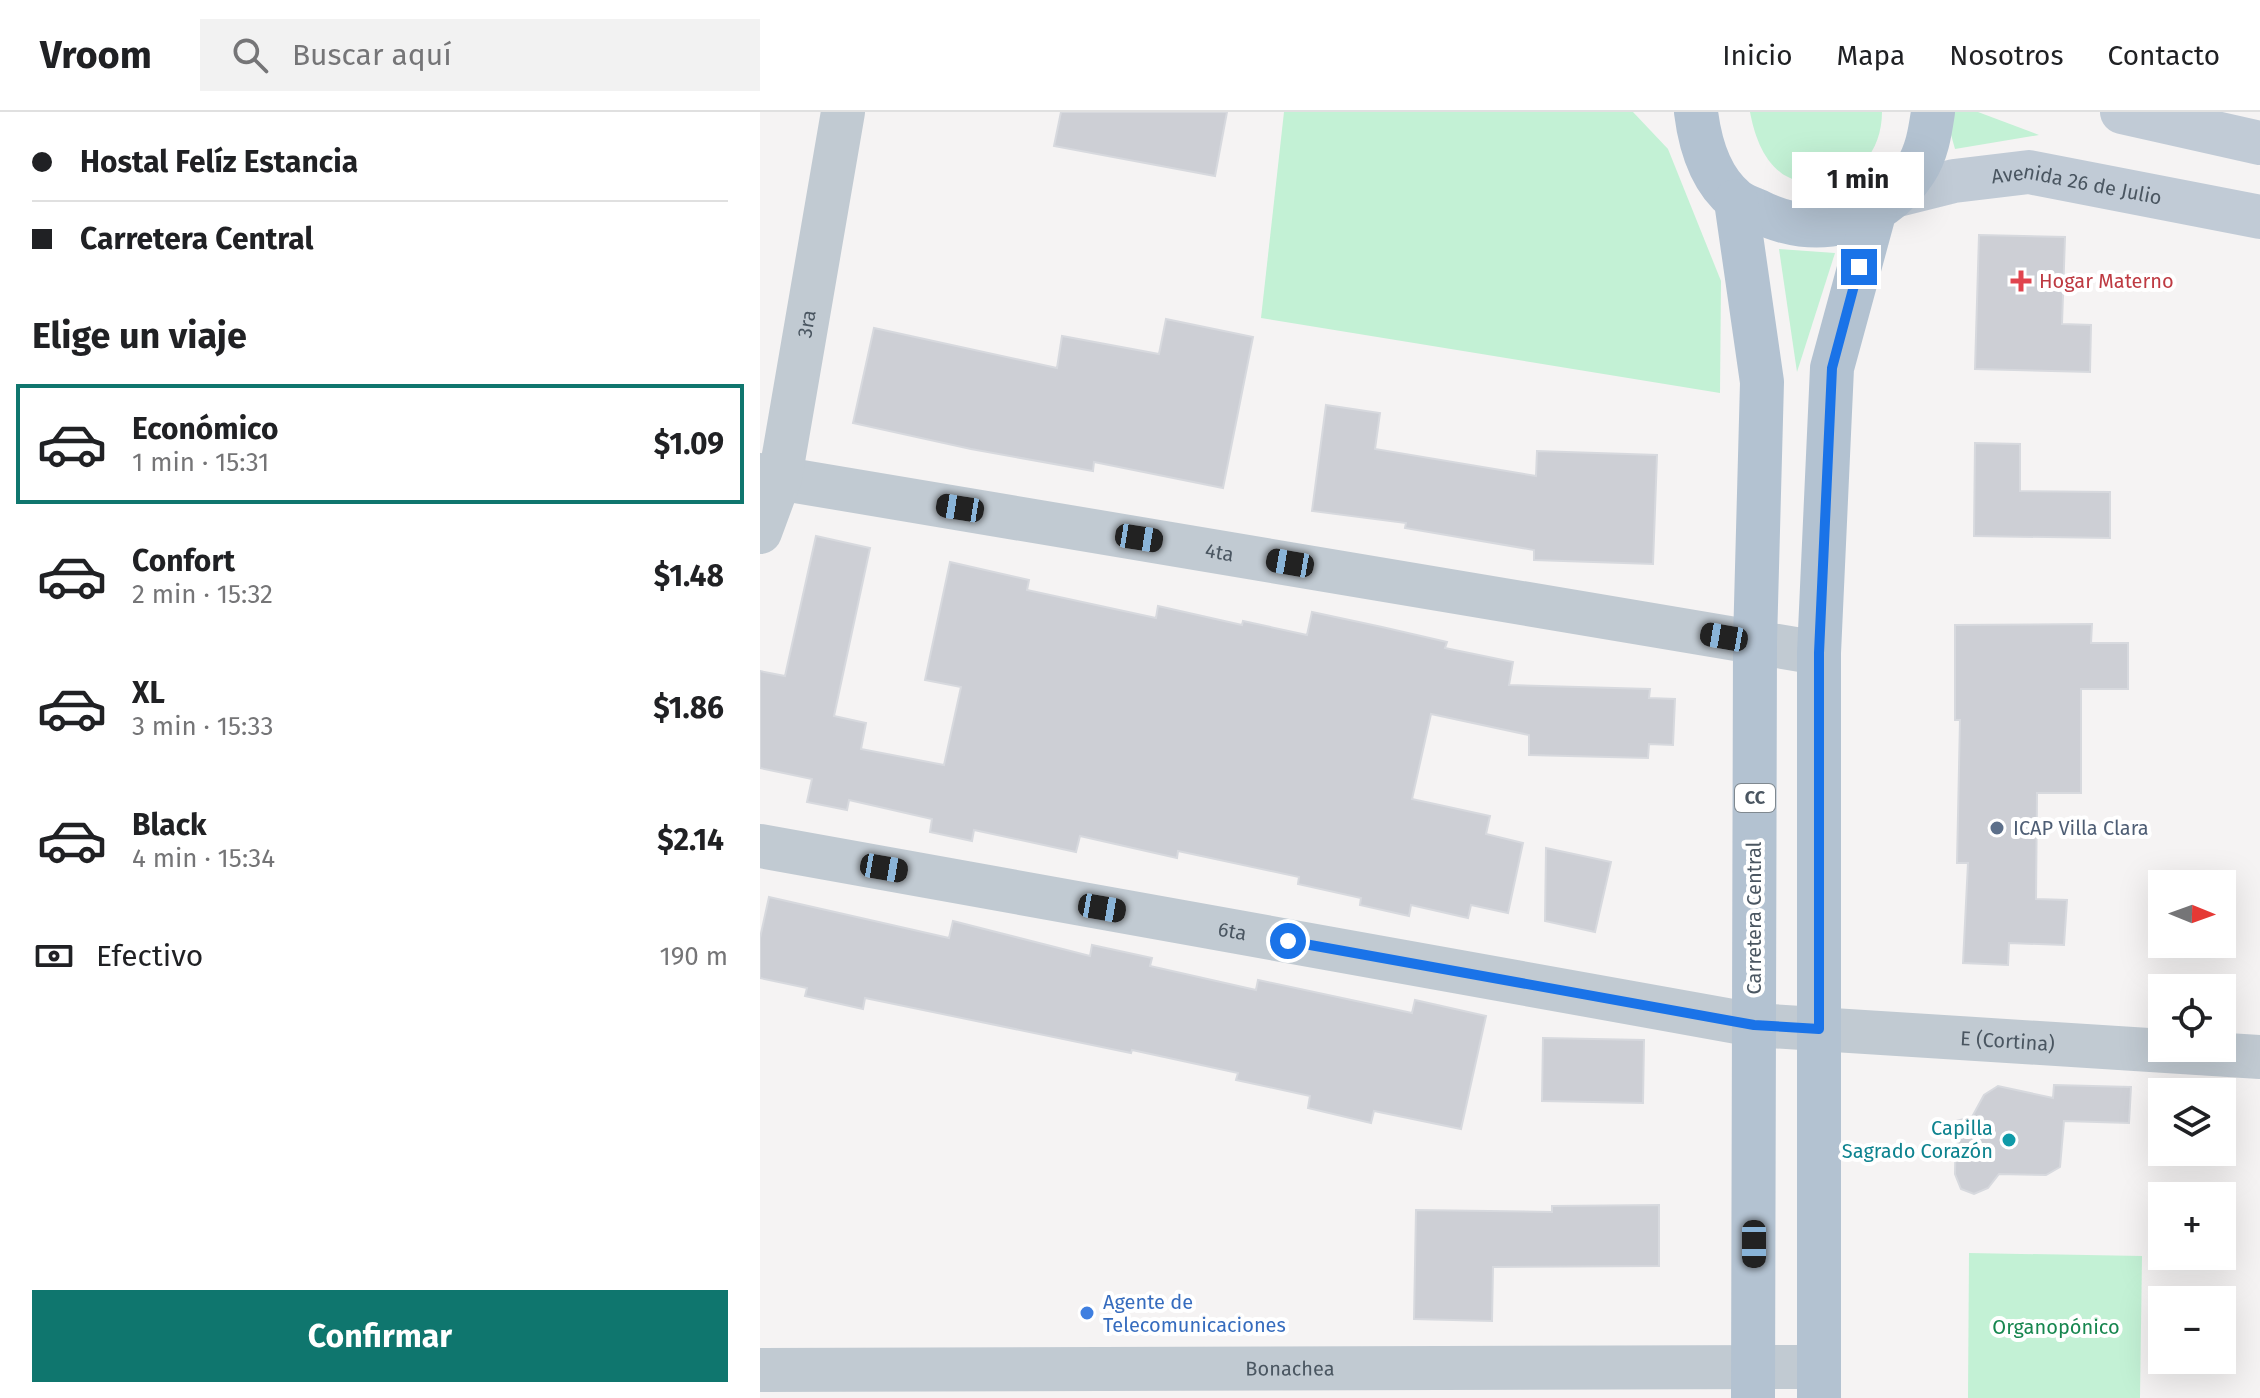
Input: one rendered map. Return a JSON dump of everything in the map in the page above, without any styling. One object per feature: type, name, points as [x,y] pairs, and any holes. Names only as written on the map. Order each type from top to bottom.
[{"type":"main road","points":[[1819,1383],[1819,653],[1832,368],[1884,203],[1916,170],[1929,139],[1933,112]]},
{"type":"main road","points":[[2122,112],[2260,143]]},
{"type":"main road","name":"CC","points":[[1692,121],[1709,164],[1736,201],[1776,221],[1809,227],[1844,223],[1884,203]]},
{"type":"main road","name":"Avenida 26 de Julio","points":[[1884,203],[1954,181],[2029,172],[2260,217]]},
{"type":"main road","name":"Carretera Central","points":[[1736,201],[1762,382],[1755,642],[1753,1383]]},
{"type":"street","name":"3ra","points":[[760,532],[843,112]]},
{"type":"street","name":"4ta","points":[[770,476],[1819,653]]},
{"type":"street","name":"6ta","points":[[760,846],[1754,1025]]},
{"type":"street","name":"E (Cortina)","points":[[1754,1025],[2260,1057]]},
{"type":"street","name":"Bonachea","points":[[777,1379],[1213,1384],[1819,1383]]},
{"type":"green space","points":[[1284,112],[1633,112],[1668,149],[1721,281],[1720,393],[1261,318]]},
{"type":"green space","points":[[1750,112],[1882,112],[1877,142],[1862,165],[1838,180],[1808,183],[1783,174],[1768,160]]},
{"type":"green space","points":[[1953,112],[1978,112],[2039,135],[1955,149],[1950,131]]},
{"type":"green space","points":[[1779,249],[1835,253],[1797,372]]},
{"type":"green space","name":"Organopónico","points":[[1969,1253],[2142,1256],[2140,1398],[1968,1398]]},
{"type":"building","points":[[1061,112],[1227,112],[1215,176],[1054,146]]},
{"type":"building","name":"Hogar Materno","points":[[1979,235],[2065,237],[2062,324],[2091,325],[2090,372],[1975,369]]},
{"type":"building","points":[[1166,319],[1253,337],[1223,488],[1094,462],[1093,471],[853,423],[874,328],[1057,368],[1062,336],[1159,354]]},
{"type":"building","points":[[1326,405],[1380,413],[1375,449],[1536,476],[1537,451],[1657,455],[1653,564],[1534,560],[1534,550],[1405,528],[1406,523],[1312,511]]},
{"type":"building","points":[[1975,443],[2020,444],[2020,491],[2110,492],[2110,538],[1974,536]]},
{"type":"building","points":[[816,536],[870,548],[834,716],[866,723],[861,749],[944,765],[961,687],[925,680],[950,562],[1029,580],[1027,590],[1156,618],[1158,606],[1242,625],[1243,621],[1307,635],[1312,612],[1382,627],[1447,642],[1445,648],[1513,662],[1509,685],[1650,689],[1649,698],[1675,699],[1673,745],[1649,744],[1648,758],[1529,755],[1529,735],[1431,714],[1412,799],[1490,816],[1486,834],[1523,843],[1508,913],[1471,905],[1468,918],[1411,905],[1409,916],[1360,905],[1361,898],[1298,884],[1299,877],[1178,851],[1177,858],[1080,836],[1076,852],[974,830],[972,841],[930,832],[932,819],[849,800],[847,810],[807,802],[812,779],[760,768],[760,671],[785,676]]},
{"type":"building","points":[[2092,624],[2091,643],[2128,643],[2128,689],[2081,689],[2081,793],[2037,793],[2036,899],[2067,900],[2064,945],[2009,943],[2008,965],[1963,963],[1968,863],[1957,863],[1960,720],[1955,720],[1955,625]]},
{"type":"building","points":[[1546,848],[1611,862],[1595,932],[1545,921]]},
{"type":"building","points":[[769,897],[949,938],[953,921],[1090,956],[1092,945],[1152,958],[1150,966],[1256,990],[1258,980],[1412,1013],[1415,1000],[1486,1016],[1461,1129],[1374,1111],[1371,1123],[1308,1108],[1310,1096],[1236,1080],[1238,1073],[1132,1050],[1131,1053],[865,998],[863,1009],[805,996],[807,988],[760,978],[760,938]]},
{"type":"building","points":[[1543,1038],[1644,1040],[1643,1103],[1542,1101]]},
{"type":"building","name":"Capilla Sagrado Corazón","points":[[2054,1085],[2131,1087],[2129,1123],[2064,1121],[2060,1167],[2046,1175],[1999,1174],[1988,1188],[1974,1194],[1961,1189],[1955,1174],[1956,1121],[1972,1117],[1984,1095],[1998,1086],[2053,1098]]},
{"type":"building","points":[[1659,1205],[1659,1266],[1493,1267],[1492,1321],[1414,1319],[1416,1210],[1552,1212],[1552,1206]]},
{"type":"place","name":"Hogar Materno","points":[[2021,281]]},
{"type":"place","name":"ICAP Villa Clara","points":[[1997,828]]},
{"type":"place","name":"Capilla Sagrado Corazón","points":[[2009,1140]]},
{"type":"place","name":"Agente de Telecomunicaciones","points":[[1087,1313]]},
{"type":"route","points":[[1288,941],[1754,1025],[1819,1029],[1819,653],[1832,368],[1859,267]]}]
